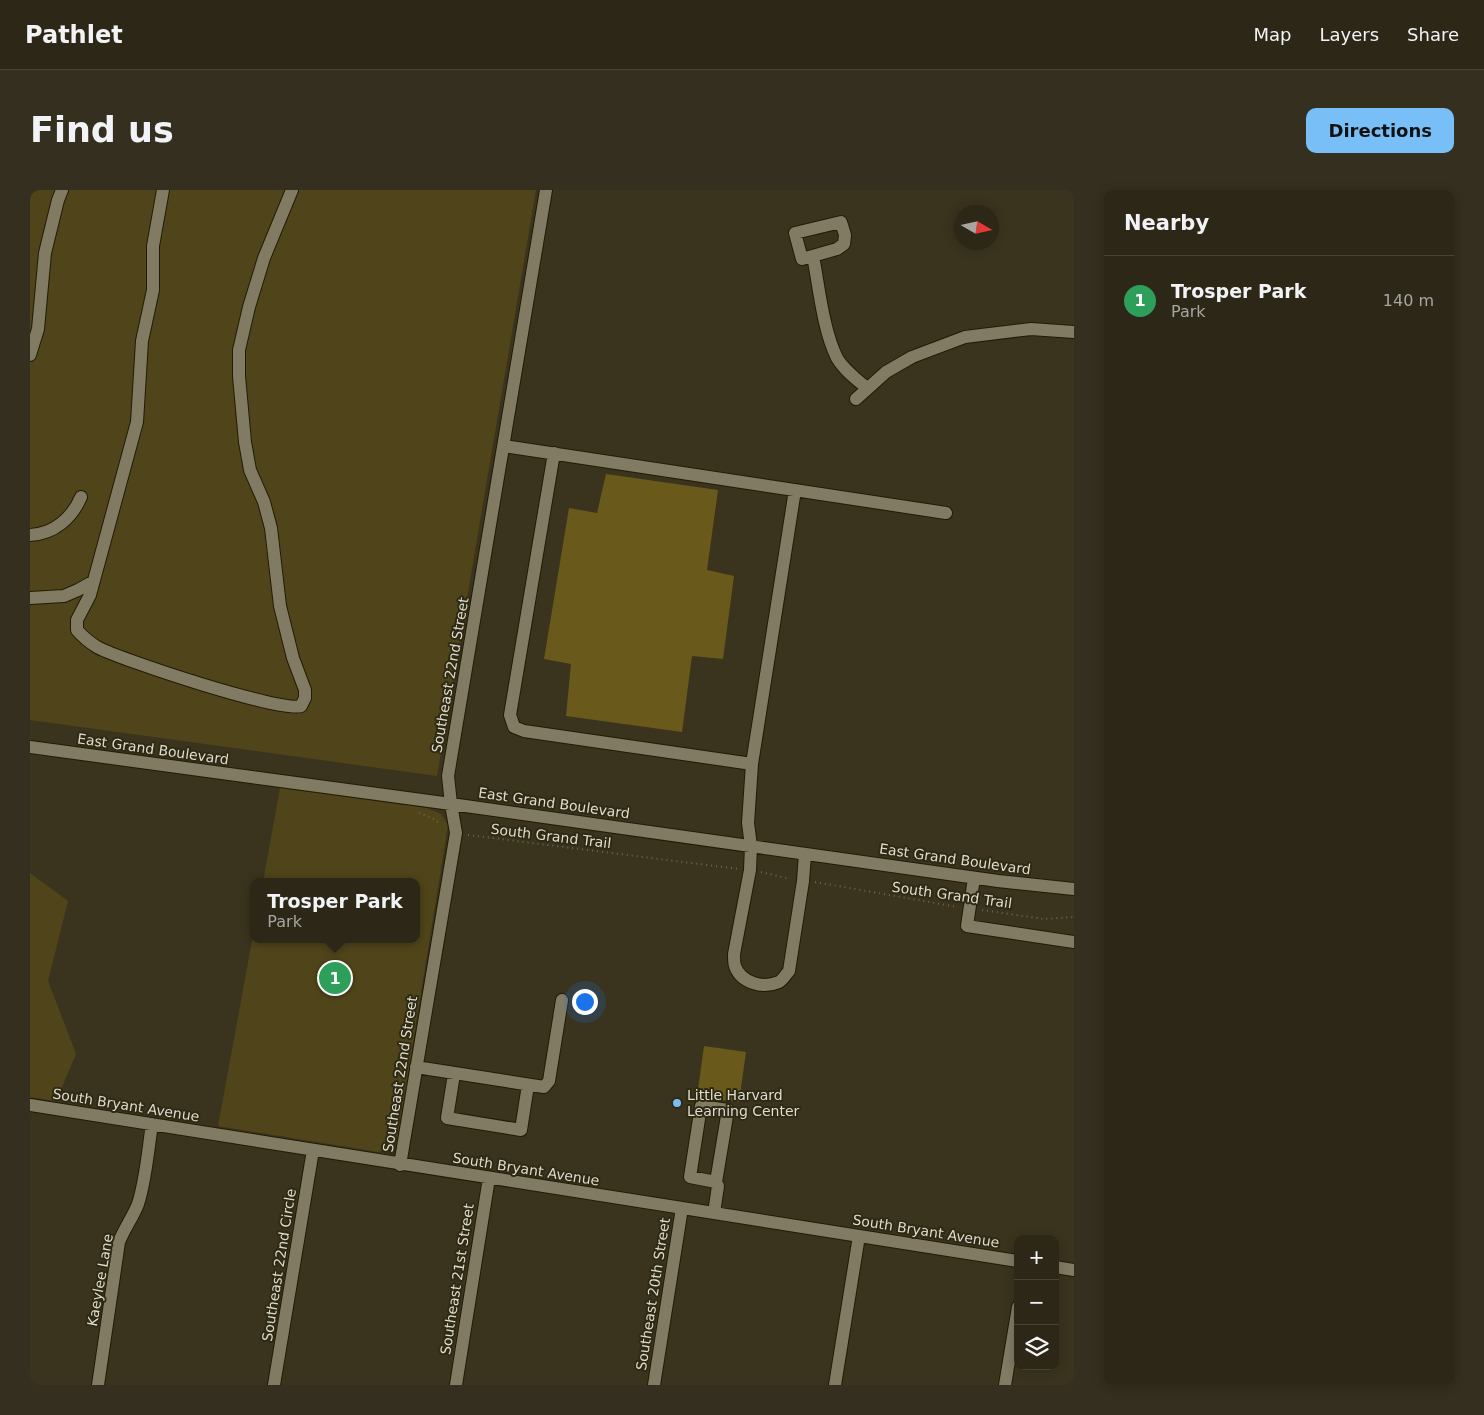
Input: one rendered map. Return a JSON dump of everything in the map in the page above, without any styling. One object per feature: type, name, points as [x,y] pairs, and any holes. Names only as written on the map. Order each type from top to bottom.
[{"type":"street","points":[[30,355],[38,329],[45,253],[62,190]]},
{"type":"street","points":[[163,190],[153,246],[153,290],[142,341],[137,422],[90,595],[77,620],[77,630],[85,639],[98,648],[130,661],[222,690],[296,708],[301,706],[305,698],[305,690],[293,658],[280,606],[271,528],[264,502],[250,470],[245,442],[239,376],[239,350],[249,307],[264,258],[292,190]]},
{"type":"street","name":"Southeast 22nd Street","points":[[400,1165],[456,833],[450,804],[448,776],[546,190]]},
{"type":"street","points":[[813,256],[828,332],[838,359],[866,388]]},
{"type":"street","points":[[856,399],[886,372],[912,357],[965,337],[1032,329],[1074,332]]},
{"type":"street","points":[[504,446],[946,513]]},
{"type":"street","points":[[554,454],[510,715],[514,727],[524,731],[752,764]]},
{"type":"street","points":[[795,490],[752,764],[748,823],[751,846],[750,870],[734,954],[735,966],[748,982],[767,985],[780,982],[789,971],[804,881],[805,854]]},
{"type":"street","points":[[30,535],[50,531],[66,521],[75,509],[81,496]]},
{"type":"street","points":[[30,598],[64,596],[94,581]]},
{"type":"street","name":"East Grand Boulevard","points":[[30,747],[974,878],[1074,889]]},
{"type":"street","points":[[974,878],[967,926],[1074,942]]},
{"type":"street","points":[[416,1067],[544,1087],[549,1081],[562,1000]]},
{"type":"street","points":[[454,1074],[447,1118],[520,1130],[528,1085]]},
{"type":"street","name":"South Bryant Avenue","points":[[30,1105],[400,1165],[1014,1260]]},
{"type":"street","points":[[714,1213],[718,1186],[716,1182],[728,1110],[701,1106],[690,1177],[716,1182]]},
{"type":"street","name":"Kaeylee Lane","points":[[98,1385],[119,1242],[123,1230],[137,1207],[152,1124]]},
{"type":"street","name":"Southeast 22nd Circle","points":[[274,1385],[312,1150]]},
{"type":"street","name":"Southeast 21st Street","points":[[456,1385],[488,1178]]},
{"type":"street","name":"Southeast 20th Street","points":[[654,1385],[682,1208]]},
{"type":"street","points":[[835,1385],[859,1236]]},
{"type":"street","points":[[1059,1268],[1074,1270]]},
{"type":"street","points":[[1005,1385],[1015,1325]]},
{"type":"path","name":"South Grand Trail","points":[[418,813],[432,818],[456,833],[750,870],[783,878],[1044,919],[1074,917]]},
{"type":"shaded area","points":[[30,190],[536,190],[437,776],[30,720]]},
{"type":"shaded area","points":[[280,788],[427,808],[441,814],[448,825],[397,1141],[388,1148],[378,1152],[218,1126],[252,943],[420,943],[420,878],[264,878]]},
{"type":"shaded area","points":[[30,873],[68,901],[48,981],[76,1054],[56,1101],[30,1097]]},
{"type":"building","points":[[606,474],[718,490],[707,570],[734,576],[723,659],[692,656],[682,732],[566,716],[571,664],[544,659],[569,508],[597,513]]},
{"type":"building","points":[[704,1046],[746,1052],[739,1102],[697,1097]]},
{"type":"place","name":"Trosper Park","points":[[335,978]]},
{"type":"place","name":"Little Harvard Learning Center","points":[[677,1103]]}]
